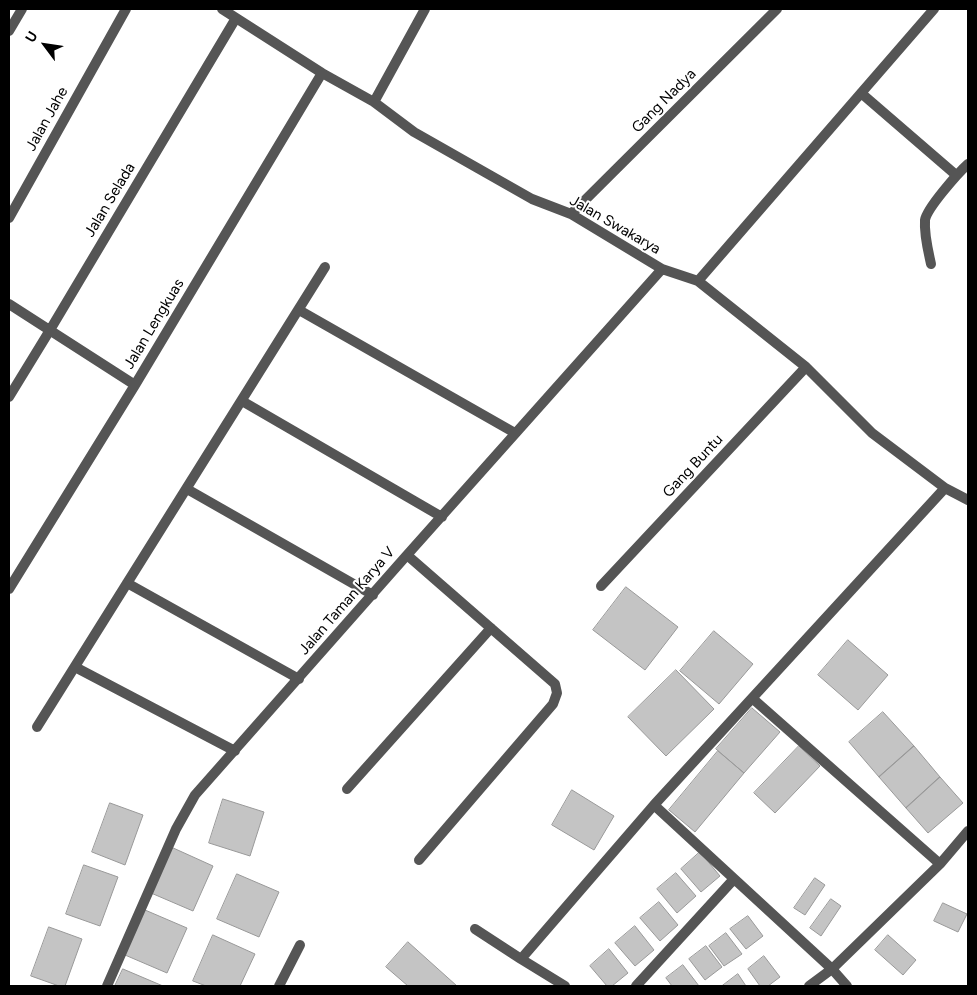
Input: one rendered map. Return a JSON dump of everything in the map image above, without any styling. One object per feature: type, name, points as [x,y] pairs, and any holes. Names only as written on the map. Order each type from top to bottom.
[{"type":"street","points":[[9,31],[22,9]]},
{"type":"street","name":"Jalan Jahe","points":[[9,218],[126,9]]},
{"type":"street","name":"Jalan Swakarya","points":[[222,9],[322,73],[374,102],[414,132],[523,194],[571,214],[662,269],[698,281],[806,366],[872,433],[945,488],[968,500]]},
{"type":"street","points":[[374,102],[425,9]]},
{"type":"street","name":"Gang Nadya","points":[[571,214],[777,9]]},
{"type":"street","points":[[698,281],[934,9]]},
{"type":"street","name":"Jalan Selada","points":[[9,397],[236,18]]},
{"type":"street","name":"Jalan Lengkuas","points":[[9,589],[135,385],[322,73]]},
{"type":"street","points":[[861,93],[956,176]]},
{"type":"street","points":[[931,264],[925,234],[925,218],[956,176],[968,164]]},
{"type":"street","points":[[37,727],[326,267]]},
{"type":"street","name":"Jalan Taman Karya V","points":[[107,986],[176,829],[195,795],[662,269]]},
{"type":"street","points":[[9,304],[135,385]]},
{"type":"street","points":[[299,310],[515,433]]},
{"type":"street","name":"Gang Buntu","points":[[601,586],[806,366]]},
{"type":"street","points":[[242,401],[442,517]]},
{"type":"street","points":[[521,959],[654,805],[945,488]]},
{"type":"street","points":[[187,489],[373,595]]},
{"type":"street","points":[[407,555],[555,684],[557,693],[553,704],[419,860]]},
{"type":"street","points":[[127,583],[299,679]]},
{"type":"street","points":[[347,789],[491,628]]},
{"type":"street","points":[[75,667],[235,751]]},
{"type":"street","points":[[752,698],[940,864]]},
{"type":"street","points":[[654,805],[832,969],[847,986]]},
{"type":"street","points":[[809,986],[832,969],[940,864],[968,831]]},
{"type":"street","points":[[636,986],[734,879]]},
{"type":"street","points":[[475,929],[566,986]]},
{"type":"street","points":[[279,986],[300,944]]},
{"type":"building","points":[[626,587],[678,627],[645,670],[593,630]]},
{"type":"building","points":[[714,631],[753,664],[719,704],[680,671]]},
{"type":"building","points":[[848,640],[888,675],[858,710],[818,675]]},
{"type":"building","points":[[676,670],[714,709],[666,756],[628,717]]},
{"type":"building","points":[[752,708],[780,732],[744,773],[716,749]]},
{"type":"building","points":[[883,712],[914,746],[879,777],[849,742]]},
{"type":"building","points":[[799,746],[820,766],[775,813],[754,793]]},
{"type":"building","points":[[914,746],[940,777],[906,808],[879,777]]},
{"type":"building","points":[[718,751],[744,773],[695,832],[669,810]]},
{"type":"building","points":[[940,777],[963,803],[928,833],[906,808]]},
{"type":"building","points":[[572,790],[614,816],[594,850],[552,825]]},
{"type":"building","points":[[223,799],[264,812],[250,856],[209,843]]},
{"type":"building","points":[[110,803],[143,815],[125,865],[92,852]]},
{"type":"building","points":[[171,847],[213,866],[193,911],[151,893]]},
{"type":"building","points":[[700,852],[720,876],[701,892],[681,869]]},
{"type":"building","points":[[84,865],[118,877],[100,926],[66,914]]},
{"type":"building","points":[[676,873],[696,896],[677,913],[657,889]]},
{"type":"building","points":[[237,874],[279,892],[259,937],[217,919]]},
{"type":"building","points":[[815,878],[825,885],[805,915],[794,908]]},
{"type":"building","points":[[831,899],[841,906],[821,936],[810,928]]},
{"type":"building","points":[[659,902],[678,925],[660,941],[640,918]]},
{"type":"building","points":[[943,903],[967,914],[958,932],[934,921]]},
{"type":"building","points":[[145,910],[187,928],[167,973],[125,955]]},
{"type":"building","points":[[748,916],[763,936],[746,949],[730,929]]},
{"type":"building","points":[[635,926],[654,950],[635,966],[615,943]]},
{"type":"building","points":[[49,927],[82,939],[65,986],[59,986],[31,976]]},
{"type":"building","points":[[726,933],[742,954],[724,966],[709,946]]},
{"type":"building","points":[[213,935],[255,954],[240,986],[206,986],[193,981]]},
{"type":"building","points":[[888,935],[916,960],[903,975],[875,950]]},
{"type":"building","points":[[408,942],[457,986],[408,986],[386,967]]},
{"type":"building","points":[[706,946],[722,967],[705,980],[689,959]]},
{"type":"building","points":[[609,949],[628,973],[612,986],[607,986],[590,966]]},
{"type":"building","points":[[764,956],[780,977],[768,986],[760,986],[748,969]]},
{"type":"building","points":[[683,965],[699,986],[672,986],[666,978]]},
{"type":"building","points":[[123,969],[163,986],[115,986]]},
{"type":"building","points":[[738,974],[746,986],[722,986]]}]
